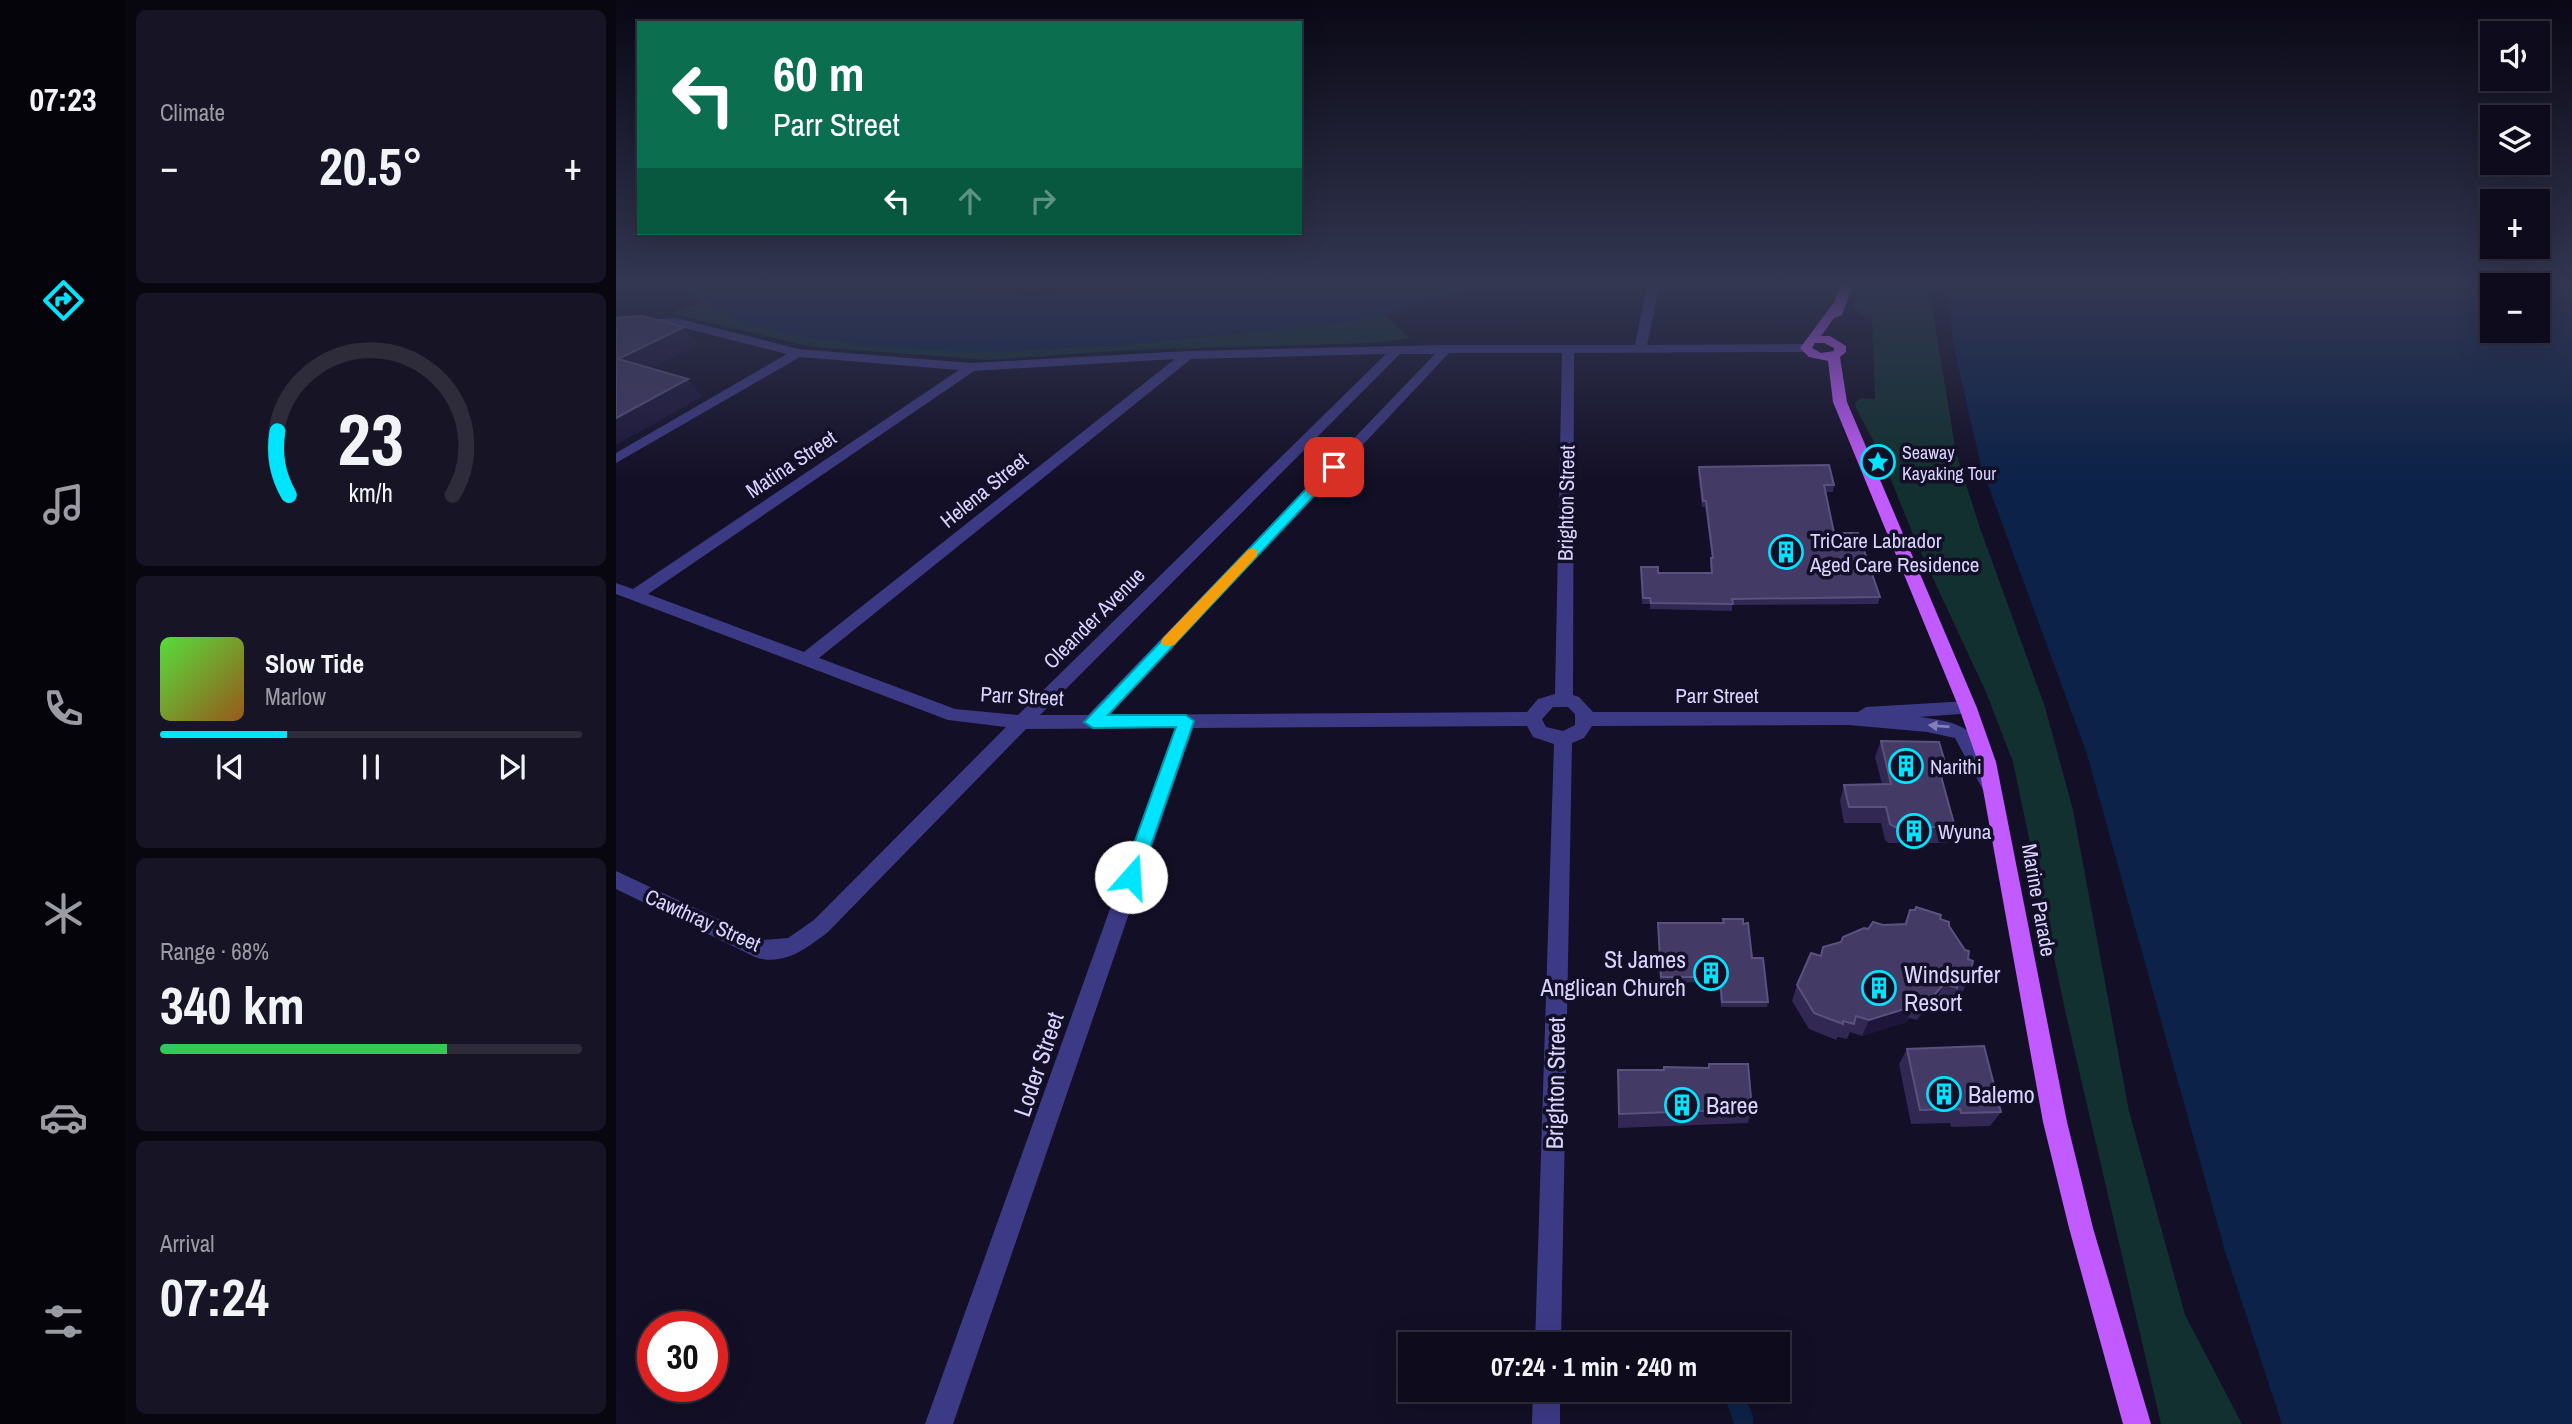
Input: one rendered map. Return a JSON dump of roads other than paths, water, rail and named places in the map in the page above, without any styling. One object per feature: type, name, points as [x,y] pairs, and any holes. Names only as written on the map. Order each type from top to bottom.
[{"type":"main road","name":"Marine Parade","points":[[1810,348],[1815,365],[1839,402],[1968,708],[1994,792],[2055,1122],[2137,1424]]},
{"type":"main road","points":[[1822,348],[1835,350]]},
{"type":"main road","name":"Marine Parade","points":[[1835,350],[1839,402]]},
{"type":"street","points":[[780,348],[798,353],[971,367],[1188,355],[1446,349],[1686,348]]},
{"type":"street","points":[[1093,722],[1446,349]]},
{"type":"street","name":"Brighton Street","points":[[1564,700],[1568,349]]},
{"type":"street","name":"Oleander Avenue","points":[[792,947],[821,926],[1022,722],[1397,350]]},
{"type":"street","points":[[616,460],[798,353]]},
{"type":"street","name":"Helena Street","points":[[808,658],[1188,355]]},
{"type":"street","name":"Matina Street","points":[[635,595],[971,367]]},
{"type":"street","name":"Parr Street","points":[[616,588],[954,715],[1022,722],[1534,719]]},
{"type":"street","points":[[1564,700],[1580,706],[1586,719],[1579,732],[1563,739],[1554,739],[1539,732],[1534,719],[1540,706],[1547,702],[1564,700]]},
{"type":"street","name":"Parr Street","points":[[1849,718],[1881,711],[1968,708]]},
{"type":"street","name":"Parr Street","points":[[1586,719],[1849,718],[1955,728],[1965,736],[1994,792]]},
{"type":"street","name":"Loder Street","points":[[939,1424],[1186,721]]},
{"type":"street","name":"Brighton Street","points":[[1548,1332],[1563,739]]},
{"type":"street","name":"Cawthray Street","points":[[616,880],[762,950],[792,947]]},
{"type":"street","points":[[1546,1424],[1547,1402]]},
{"type":"water","points":[[898,348],[1054,348],[987,352]]},
{"type":"water","points":[[1954,348],[2572,348],[2572,1424],[2282,1424],[2225,1251],[2087,754],[1981,466]]},
{"type":"water","points":[[1726,1402],[1745,1402],[1750,1409],[1753,1424],[1734,1424]]},
{"type":"place","name":"Seaway Kayaking Tour","points":[[1878,462]]},
{"type":"place","name":"TriCare Labrador Aged Care Residence","points":[[1786,552]]},
{"type":"place","name":"Narithi","points":[[1906,766]]},
{"type":"place","name":"Wyuna","points":[[1914,831]]},
{"type":"place","name":"St James Anglican Church","points":[[1711,973]]},
{"type":"place","name":"Windsurfer Resort","points":[[1879,988]]},
{"type":"place","name":"Balemo","points":[[1944,1094]]},
{"type":"place","name":"Baree","points":[[1682,1105]]}]
